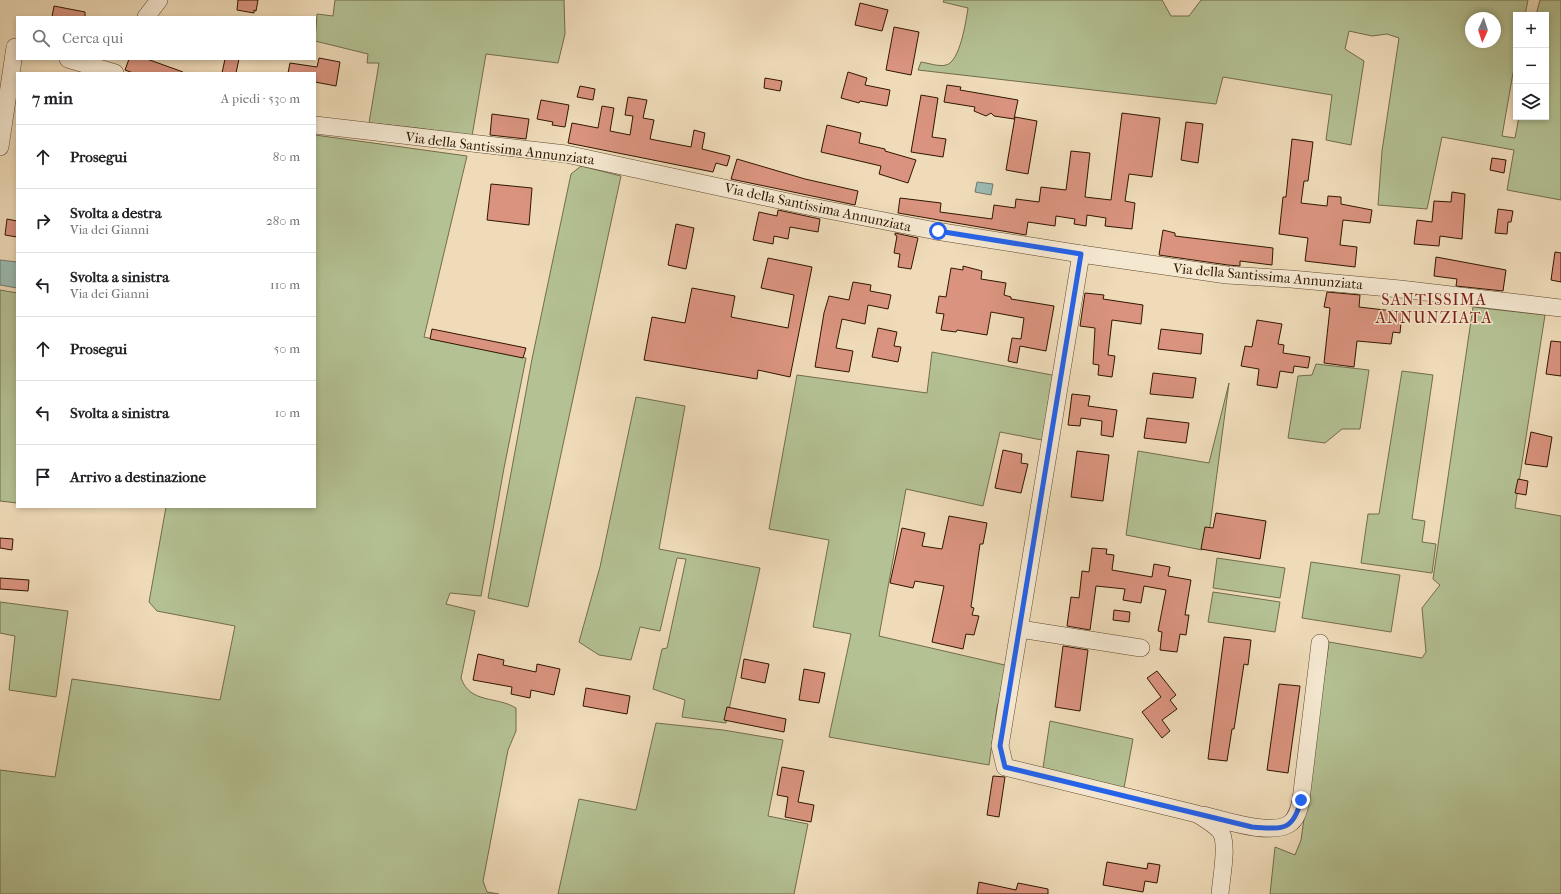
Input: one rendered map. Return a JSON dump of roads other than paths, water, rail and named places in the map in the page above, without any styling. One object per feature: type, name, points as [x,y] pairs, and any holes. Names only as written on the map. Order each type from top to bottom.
[{"type":"street","points":[[147,16],[160,0]]},
{"type":"street","points":[[0,147],[11,47]]},
{"type":"street","points":[[74,60],[113,67]]},
{"type":"street","name":"Via della Santissima Annunziata","points":[[316,125],[566,154],[802,205],[936,231],[1081,254],[1227,275],[1400,289],[1561,308]]},
{"type":"street","points":[[1081,254],[1000,746],[1005,767],[1252,827],[1277,829],[1290,824],[1297,815],[1301,800],[1320,643]]},
{"type":"street","points":[[1020,629],[1141,648]]},
{"type":"street","points":[[1197,814],[1212,824],[1221,833],[1224,843],[1220,894]]},
{"type":"water","points":[[977,182],[993,184],[991,195],[975,192]]},
{"type":"water","points":[[0,260],[16,262],[16,288],[0,285]]},
{"type":"district","name":"SANTISSIMA ANNUNZIATA","points":[[1434,308]]}]
